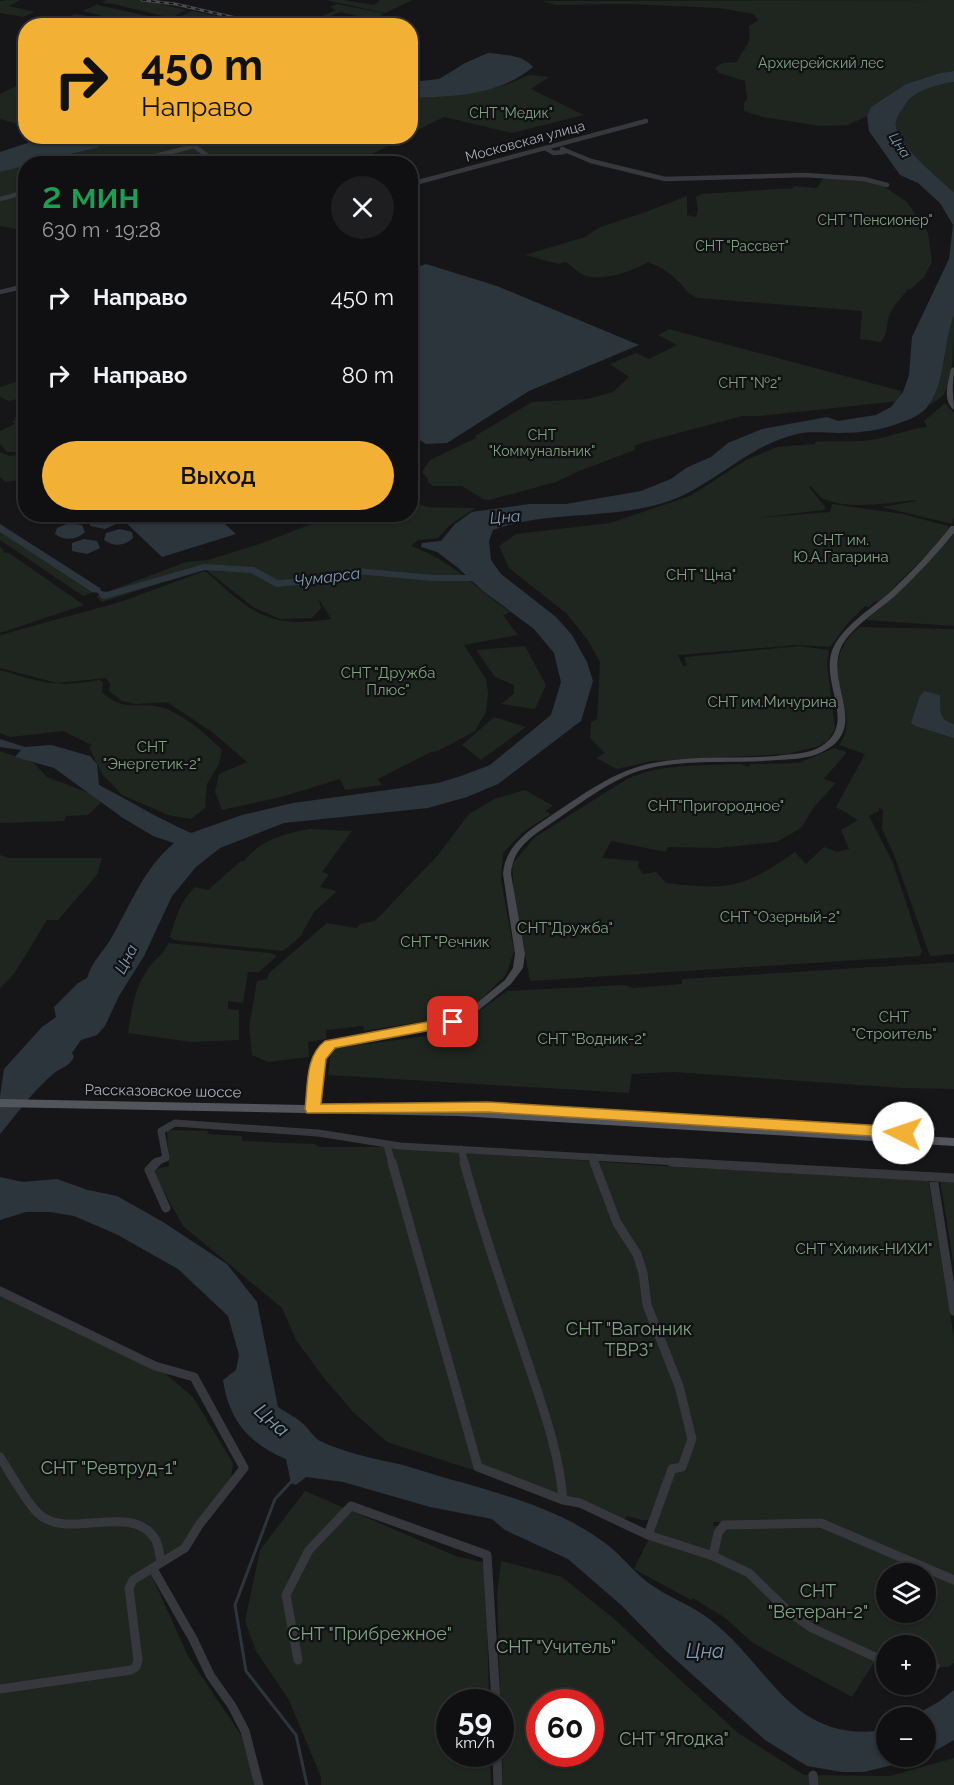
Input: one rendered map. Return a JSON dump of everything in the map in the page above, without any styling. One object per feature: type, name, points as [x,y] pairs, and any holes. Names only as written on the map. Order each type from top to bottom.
[{"type":"main road","name":"Рассказовское шоссе","points":[[0,1103],[459,1112],[954,1142]]},
{"type":"main road","name":"Рассказовское шоссе","points":[[319,1109],[488,1107],[954,1136]]},
{"type":"street","name":"Московская улица","points":[[418,182],[646,121]]},
{"type":"street","points":[[554,145],[591,161],[665,179],[805,175],[864,178],[887,185]]},
{"type":"street","points":[[156,156],[194,146],[208,156]]},
{"type":"street","points":[[545,148],[559,154],[564,152],[562,149]]},
{"type":"street","points":[[0,199],[18,194]]},
{"type":"street","points":[[0,292],[18,288]]},
{"type":"street","points":[[954,369],[949,396],[954,408]]},
{"type":"street","points":[[319,1109],[319,1059],[327,1046],[336,1042],[453,1022],[476,1008],[512,977],[518,968],[520,954],[507,878],[507,861],[515,848],[543,826],[638,769],[668,764],[790,757],[812,753],[832,743],[840,734],[842,721],[833,676],[836,649],[847,633],[896,591],[954,528]]},
{"type":"street","points":[[166,1208],[149,1170],[154,1163],[166,1158],[161,1131],[175,1124],[318,1133],[387,1145],[954,1178]]},
{"type":"street","points":[[387,1145],[478,1467],[563,1500],[580,1503],[648,1535],[713,1556],[749,1574],[789,1612],[812,1628],[876,1657]]},
{"type":"street","points":[[461,1149],[483,1230],[540,1400],[561,1476],[563,1500]]},
{"type":"street","points":[[592,1157],[616,1223],[638,1254],[647,1305],[679,1386],[692,1439],[682,1467],[672,1469],[648,1535]]},
{"type":"street","points":[[933,1177],[954,1311]]},
{"type":"street","points":[[0,1291],[154,1366],[194,1377],[244,1468],[185,1548],[134,1581],[129,1588],[138,1660],[136,1667],[131,1670],[0,1689]]},
{"type":"street","points":[[0,1457],[39,1515],[47,1521],[61,1524],[120,1522],[144,1526],[152,1531],[160,1550],[157,1565],[210,1676],[232,1706],[245,1731],[259,1785]]},
{"type":"street","points":[[298,1660],[286,1595],[309,1550],[351,1506],[487,1555],[495,1689]]},
{"type":"street","points":[[713,1556],[718,1533],[724,1526],[821,1523],[954,1580]]},
{"type":"street","points":[[497,1767],[498,1785]]},
{"type":"green space","points":[[20,0],[9,6],[35,12],[23,17],[0,13],[0,1]]},
{"type":"green space","points":[[106,0],[142,0],[186,10],[171,18],[101,3]]},
{"type":"green space","points":[[326,0],[374,5],[380,0],[413,0],[385,13]]},
{"type":"green space","name":"Архиерейский лес","points":[[954,0],[954,71],[906,84],[871,107],[867,116],[848,125],[820,126],[763,117],[744,111],[744,103],[747,99],[745,81],[719,73],[715,68],[722,63],[737,62],[748,43],[749,26],[758,20],[754,14],[718,8],[626,4],[556,5],[542,1]]},
{"type":"green space","points":[[98,4],[157,18],[111,18],[82,11]]},
{"type":"green space","points":[[337,4],[383,14],[377,18],[366,18],[340,12],[331,16],[338,18],[317,18],[336,10],[330,7]]},
{"type":"green space","points":[[192,11],[224,18],[177,18]]},
{"type":"green space","points":[[75,14],[94,17],[92,18],[67,18]]},
{"type":"green space","name":"СНТ \"Медик\"","points":[[526,76],[549,77],[531,89],[584,115],[512,133],[444,117],[418,130],[418,98],[449,96],[499,87]]},
{"type":"green space","points":[[954,82],[954,192],[909,149],[901,139],[896,122],[898,115],[914,96],[934,86]]},
{"type":"green space","points":[[18,85],[18,124],[0,119],[0,94]]},
{"type":"green space","points":[[101,144],[392,144],[368,156],[64,156],[97,148]]},
{"type":"green space","points":[[18,168],[18,228],[15,229],[0,226],[0,172]]},
{"type":"green space","name":"СНТ \"Рассвет\"","points":[[823,178],[876,181],[907,202],[928,233],[932,262],[924,277],[908,289],[894,307],[881,342],[860,339],[862,311],[698,298],[689,293],[669,273],[648,262],[618,274],[593,277],[581,274],[566,262],[558,264],[525,255],[585,237],[600,227],[687,196],[687,215],[696,217],[698,210],[696,197],[702,194],[794,188],[793,186],[817,188]]},
{"type":"green space","points":[[954,315],[953,353],[949,382],[943,395],[929,405],[944,362],[947,332]]},
{"type":"green space","name":"СНТ \"Коммунальник\"","points":[[669,329],[901,391],[899,401],[742,416],[645,442],[634,446],[635,450],[556,482],[489,500],[483,499],[462,486],[433,486],[428,482],[422,472],[430,460],[476,438],[475,436],[532,402],[588,399],[613,392],[629,377],[610,364],[636,353],[649,359],[677,345],[658,335]]},
{"type":"green space","points":[[18,381],[18,399],[9,401],[0,397],[0,387]]},
{"type":"green space","points":[[945,403],[954,413],[954,517],[952,524],[882,507],[915,500],[869,505],[845,504],[822,498],[811,486],[809,487],[826,508],[823,510],[755,518],[830,512],[832,504],[903,514],[948,526],[949,528],[934,548],[879,602],[876,601],[869,607],[865,606],[848,623],[830,647],[796,645],[678,655],[683,666],[687,665],[684,658],[686,657],[800,646],[829,650],[827,664],[835,729],[828,740],[819,746],[788,754],[652,761],[617,769],[596,758],[605,753],[590,738],[591,722],[597,719],[600,662],[587,639],[566,613],[509,568],[499,546],[516,534],[610,523],[690,496],[746,460],[777,447],[815,444],[815,442],[869,440],[927,427],[924,421]]},
{"type":"green space","points":[[18,417],[18,452],[7,452],[0,444],[0,431],[15,424],[12,421],[16,420],[14,418]]},
{"type":"green space","points":[[0,452],[10,456],[18,455],[18,480],[5,482],[0,477]]},
{"type":"green space","name":"СНТ \"Дружба Плюс\"","points":[[418,504],[427,507],[476,508],[450,525],[438,538],[418,540],[411,546],[451,567],[510,612],[503,615],[518,635],[464,645],[486,679],[488,693],[486,712],[475,731],[378,779],[382,785],[345,790],[340,779],[281,797],[222,810],[215,792],[219,774],[247,762],[212,732],[167,702],[136,704],[122,701],[109,691],[110,684],[106,678],[57,683],[0,668],[0,635],[120,602],[205,571],[260,614],[290,622],[331,619],[319,599],[321,608],[312,618],[280,619],[253,607],[205,569],[102,602],[96,596],[186,562],[208,560],[317,522],[418,522]]},
{"type":"green space","points":[[0,523],[100,590],[83,596],[0,540]]},
{"type":"green space","points":[[954,534],[954,626],[866,620],[896,595]]},
{"type":"green space","points":[[0,547],[4,550],[3,552],[9,553],[84,605],[0,633]]},
{"type":"green space","points":[[860,627],[954,629],[954,954],[930,956],[894,855],[882,829],[883,809],[879,808],[879,811],[869,816],[893,863],[922,951],[920,956],[530,981],[514,893],[512,864],[535,837],[627,779],[668,768],[740,764],[749,767],[750,764],[799,763],[834,748],[847,752],[824,779],[836,783],[814,807],[801,828],[777,842],[718,848],[668,847],[666,852],[611,841],[602,858],[639,861],[638,867],[643,874],[656,872],[666,883],[721,886],[748,880],[795,852],[806,864],[824,847],[837,852],[849,849],[841,830],[858,820],[836,807],[865,754],[839,745],[845,733],[847,720],[838,668],[840,654],[847,640]]},
{"type":"green space","points":[[525,646],[546,685],[535,709],[501,704],[514,694],[514,685],[495,677],[476,650]]},
{"type":"green space","name":"СНТ \"Энергетик-2\"","points":[[0,670],[48,683],[70,684],[99,680],[103,682],[102,692],[119,703],[160,707],[184,718],[222,750],[219,764],[207,784],[205,808],[191,819],[168,815],[122,795],[102,774],[89,747],[92,745],[63,731],[11,737],[0,733]]},
{"type":"green space","points":[[494,717],[526,727],[481,760],[462,745]]},
{"type":"green space","points":[[0,751],[34,763],[47,777],[100,797],[100,804],[88,815],[66,816],[64,821],[0,823]]},
{"type":"green space","name":"СНТ \"Речник","points":[[525,790],[553,806],[545,811],[551,814],[523,832],[503,853],[501,880],[514,951],[506,975],[480,1000],[462,1012],[444,1018],[364,1031],[363,1026],[326,1030],[326,1039],[308,1042],[309,1057],[268,1062],[252,1055],[249,1027],[257,981],[267,979],[269,973],[327,923],[357,928],[360,924],[375,921],[438,855],[469,814],[494,799]]},
{"type":"green space","points":[[309,829],[352,831],[322,872],[329,874],[320,887],[337,891],[314,912],[300,937],[283,951],[174,940],[170,937],[182,904],[195,887],[208,890],[265,843]]},
{"type":"green space","points":[[0,855],[9,858],[102,858],[97,875],[58,920],[47,920],[14,974],[0,988]]},
{"type":"green space","points":[[168,943],[270,953],[277,956],[259,972],[248,972],[243,1003],[228,1001],[228,1009],[239,1010],[239,1040],[191,1042],[128,1033],[134,999],[143,977]]},
{"type":"green space","points":[[954,962],[954,1089],[903,1088],[673,1072],[632,1074],[629,1093],[328,1075],[331,1049],[454,1032],[461,1024],[507,991],[624,985],[633,988],[682,984],[682,979]]},
{"type":"green space","name":"СНТ \"Вагонник ТВРЗ\"","points":[[167,1130],[208,1131],[207,1134],[242,1136],[242,1141],[314,1144],[320,1147],[384,1147],[679,1167],[928,1179],[954,1337],[954,1577],[936,1569],[936,1563],[921,1563],[819,1520],[713,1522],[713,1526],[820,1526],[905,1563],[876,1563],[876,1623],[936,1623],[936,1576],[954,1584],[954,1663],[948,1667],[936,1668],[936,1635],[876,1635],[876,1660],[852,1697],[753,1643],[725,1618],[693,1598],[691,1600],[634,1569],[658,1520],[642,1520],[627,1516],[624,1519],[387,1442],[353,1412],[324,1378],[296,1340],[282,1308],[183,1226],[152,1170],[169,1166]]},
{"type":"green space","points":[[940,1180],[954,1180],[954,1266]]},
{"type":"green space","name":"СНТ \"Ревтруд-1\"","points":[[0,1291],[160,1369],[193,1397],[233,1463],[231,1478],[193,1543],[151,1574],[188,1656],[241,1735],[255,1785],[0,1785]]},
{"type":"green space","name":"СНТ \"Прибрежное\"","points":[[305,1491],[456,1556],[486,1563],[489,1689],[436,1689],[436,1767],[490,1767],[491,1785],[321,1785],[321,1777],[289,1700],[256,1651],[245,1621],[260,1550]]},
{"type":"green space","points":[[501,1561],[562,1577],[613,1618],[738,1733],[804,1775],[890,1776],[922,1767],[936,1767],[936,1763],[954,1758],[954,1785],[503,1785],[502,1767],[514,1767],[514,1689],[500,1689],[497,1595]]},
{"type":"water","points":[[488,53],[518,57],[533,67],[505,84],[475,93],[418,98],[418,81],[439,79],[465,63]]},
{"type":"water","points":[[954,71],[954,82],[934,86],[914,96],[898,115],[896,122],[901,139],[909,149],[954,192],[954,315],[938,385],[926,409],[911,418],[880,429],[838,433],[802,433],[780,439],[764,446],[704,484],[672,500],[628,511],[537,519],[493,530],[489,541],[491,560],[501,574],[556,617],[572,635],[587,662],[593,681],[581,721],[498,784],[467,797],[428,808],[284,823],[220,848],[196,867],[172,896],[144,956],[119,996],[105,1026],[97,1035],[81,1040],[72,1053],[74,1057],[72,1060],[38,1088],[0,1134],[0,1096],[4,1069],[42,1027],[56,1017],[54,1007],[78,983],[87,978],[146,875],[174,843],[153,836],[123,818],[54,768],[15,757],[21,750],[0,747],[0,739],[25,747],[51,745],[90,756],[97,764],[99,785],[191,833],[242,815],[293,803],[438,783],[490,765],[551,715],[561,682],[554,653],[534,629],[483,591],[437,552],[421,547],[422,543],[441,541],[455,524],[472,512],[530,504],[566,504],[641,491],[671,479],[686,468],[711,457],[728,443],[762,429],[827,417],[838,421],[876,415],[891,407],[903,392],[909,375],[912,337],[949,259],[953,225],[940,203],[918,183],[900,175],[869,131],[867,116],[871,107],[906,84]]},
{"type":"water","points":[[24,144],[101,144],[97,148],[62,156],[18,156],[18,168],[0,172],[0,152]]},
{"type":"water","points":[[426,264],[497,286],[639,345],[529,391],[447,443],[426,444],[418,439],[418,267]]},
{"type":"water","points":[[90,522],[118,523],[105,529],[90,526]]},
{"type":"water","points":[[125,522],[223,522],[236,534],[162,557]]},
{"type":"water","points":[[69,523],[82,525],[85,532],[70,539],[55,534],[57,528]]},
{"type":"water","points":[[120,529],[132,532],[133,538],[119,545],[104,540],[106,533]]},
{"type":"water","points":[[84,539],[97,541],[100,548],[87,554],[72,551],[72,543]]},
{"type":"water","points":[[924,691],[940,695],[942,717],[954,724],[954,738],[911,723],[920,696]]},
{"type":"water","name":"Цна","points":[[0,1177],[23,1182],[57,1179],[88,1190],[117,1196],[163,1222],[227,1264],[257,1302],[278,1407],[301,1422],[320,1441],[350,1452],[403,1465],[502,1495],[576,1524],[609,1546],[653,1586],[708,1618],[730,1637],[784,1697],[804,1713],[826,1725],[853,1731],[876,1730],[876,1767],[884,1767],[864,1772],[842,1772],[807,1766],[765,1740],[666,1651],[621,1605],[568,1559],[505,1530],[492,1519],[430,1507],[343,1482],[306,1477],[296,1485],[291,1483],[286,1459],[251,1438],[242,1428],[230,1407],[223,1380],[236,1370],[239,1355],[228,1316],[178,1269],[116,1234],[74,1216],[50,1212],[26,1212],[0,1220]]},
{"type":"water","points":[[954,1690],[954,1740],[936,1750],[936,1707],[930,1707]]},
{"type":"waterway","name":"Чумарса","points":[[0,527],[96,590]]},
{"type":"waterway","name":"Чумарса","points":[[103,594],[105,596],[204,567],[254,570],[276,584],[307,581],[357,571],[433,578],[487,578]]},
{"type":"waterway","points":[[291,1482],[275,1499],[235,1605],[246,1671],[296,1735],[307,1785]]},
{"type":"railway","points":[[142,0],[175,4],[236,18]]},
{"type":"route","points":[[453,1022],[330,1044],[321,1053],[319,1059],[313,1109],[488,1107],[903,1133]]},
{"type":"park label","name":"СНТ \"Пенсионер\"","points":[[875,220]]},
{"type":"park label","name":"СНТ \"№2\"","points":[[750,383]]},
{"type":"park label","name":"СНТ им. Ю.А.Гагарина","points":[[841,548]]},
{"type":"park label","name":"СНТ \"Цна\"","points":[[701,575]]},
{"type":"park label","name":"СНТ им.Мичурина","points":[[772,702]]},
{"type":"park label","name":"СНТ\"Пригородное\"","points":[[716,806]]},
{"type":"park label","name":"СНТ \"Озерный-2\"","points":[[780,917]]},
{"type":"park label","name":"СНТ\"Дружба\"","points":[[565,928]]},
{"type":"park label","name":"СНТ \"Строитель\"","points":[[894,1026]]},
{"type":"park label","name":"СНТ \"Водник-2\"","points":[[592,1039]]},
{"type":"park label","name":"СНТ \"Химик-НИХИ\"","points":[[864,1249]]},
{"type":"park label","name":"СНТ \"Ветеран-2\"","points":[[818,1600]]},
{"type":"park label","name":"СНТ \"Учитель\"","points":[[556,1646]]},
{"type":"park label","name":"СНТ \"Ягодка\"","points":[[674,1738]]}]
